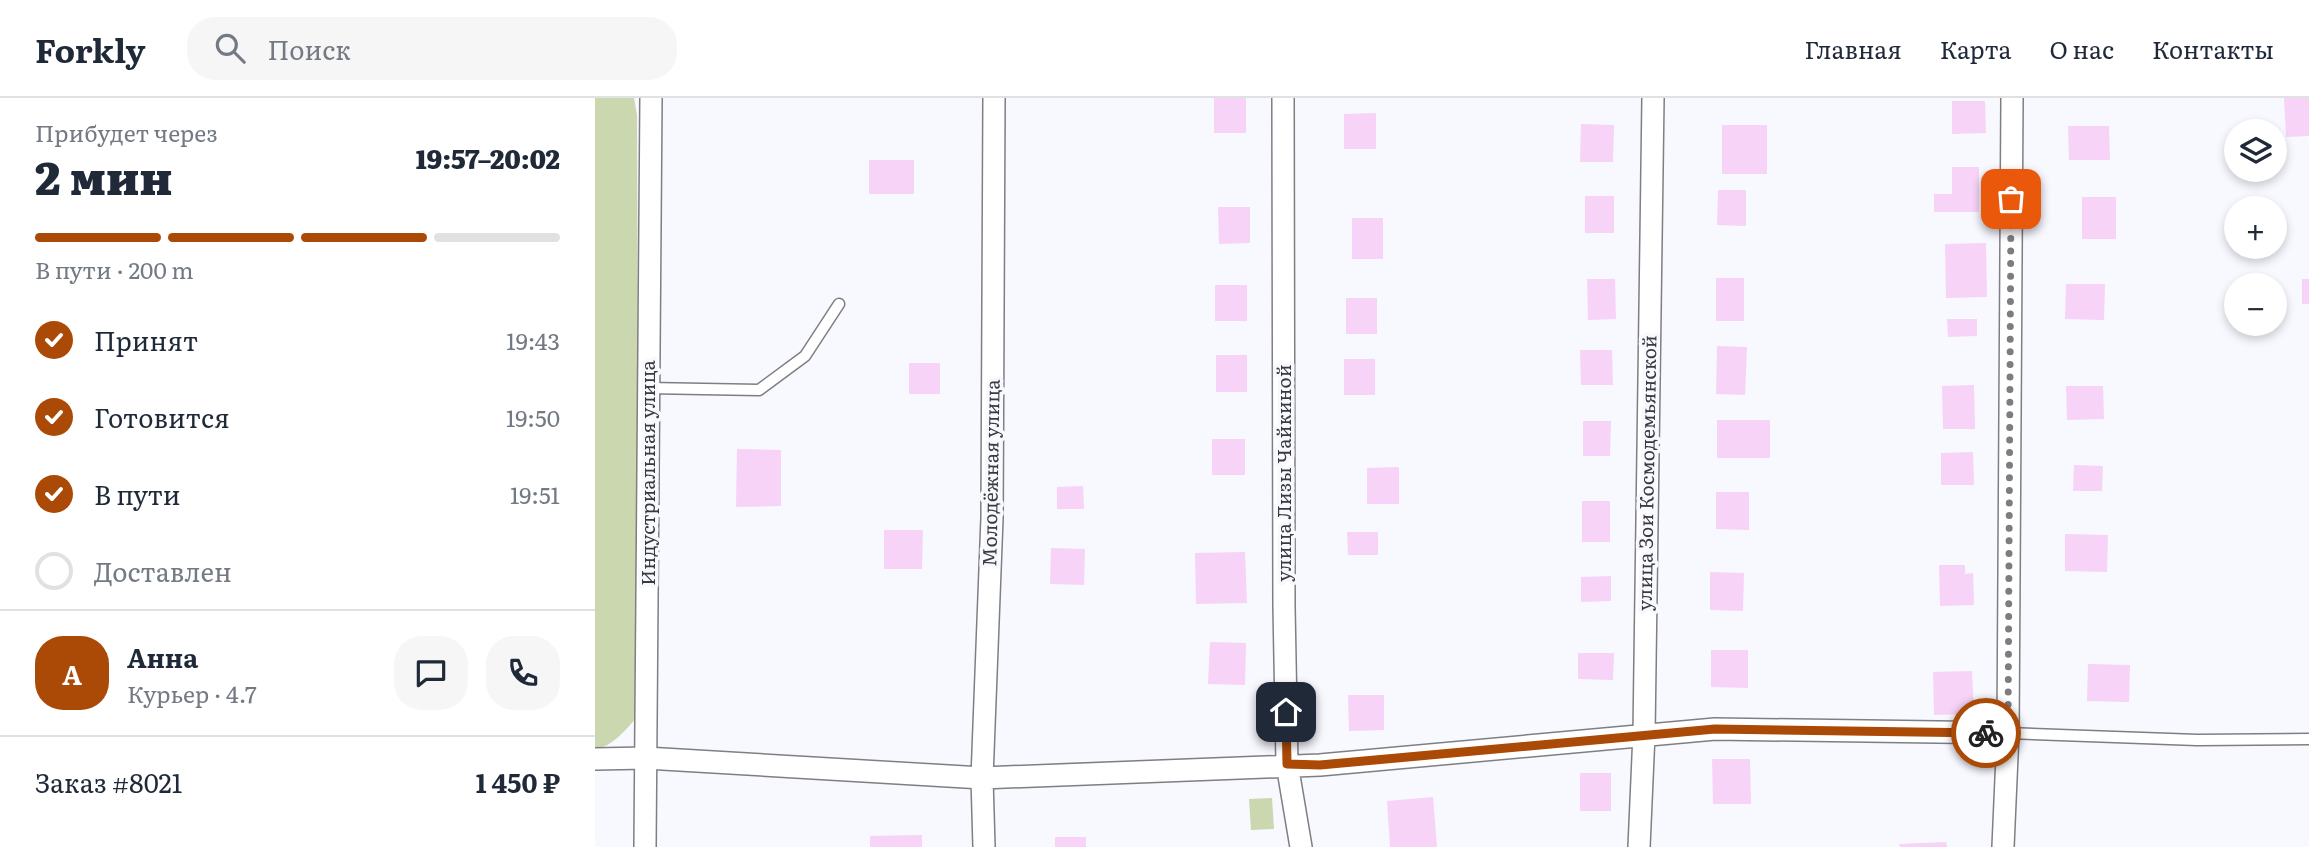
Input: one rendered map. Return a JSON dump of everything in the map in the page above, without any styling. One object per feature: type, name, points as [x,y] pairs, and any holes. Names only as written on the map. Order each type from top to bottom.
[{"type":"street","name":"Индустриальная улица","points":[[645,847],[651,98]]},
{"type":"street","name":"Молодёжная улица","points":[[984,847],[982,778],[992,518],[994,98]]},
{"type":"street","name":"улица Лизы Чайкиной","points":[[1283,98],[1287,764],[1301,847]]},
{"type":"street","name":"улица Зои Космодемьянской","points":[[1639,847],[1644,734],[1653,98]]},
{"type":"street","points":[[2003,847],[2008,733],[2012,98]]},
{"type":"street","points":[[595,759],[646,758],[982,778],[1287,764],[1320,765],[1715,729],[2008,733]]},
{"type":"lane","points":[[647,388],[759,390],[805,356],[839,304]]},
{"type":"lane","points":[[2008,733],[2197,740],[2309,739]]},
{"type":"green space","points":[[595,98],[634,98],[637,115],[639,715],[614,741],[595,749]]},
{"type":"green space","points":[[1272,798],[1274,829],[1251,830],[1249,799]]},
{"type":"building","points":[[1214,98],[1246,98],[1246,133],[1214,133]]},
{"type":"building","points":[[2284,98],[2309,98],[2309,136],[2287,137]]},
{"type":"building","points":[[1952,101],[1985,101],[1986,133],[1952,134]]},
{"type":"building","points":[[1376,113],[1376,149],[1344,149],[1344,114]]},
{"type":"building","points":[[1581,124],[1614,125],[1613,162],[1580,162]]},
{"type":"building","points":[[1722,125],[1767,125],[1767,174],[1722,174]]},
{"type":"building","points":[[2068,126],[2109,126],[2110,160],[2069,160]]},
{"type":"building","points":[[869,160],[914,160],[914,194],[869,194]]},
{"type":"building","points":[[1952,167],[1979,167],[1979,212],[1934,212],[1934,194],[1952,194]]},
{"type":"building","points":[[1718,190],[1746,190],[1746,226],[1717,225]]},
{"type":"building","points":[[1585,196],[1614,196],[1614,233],[1585,233]]},
{"type":"building","points":[[2082,197],[2116,197],[2116,239],[2082,239]]},
{"type":"building","points":[[1218,207],[1250,207],[1250,243],[1219,244]]},
{"type":"building","points":[[1352,218],[1383,218],[1383,259],[1352,259]]},
{"type":"building","points":[[1986,243],[1987,297],[1946,298],[1945,244]]},
{"type":"building","points":[[1716,278],[1744,278],[1744,321],[1716,321]]},
{"type":"building","points":[[1587,279],[1615,279],[1616,319],[1588,320]]},
{"type":"building","points":[[2302,279],[2309,279],[2309,304],[2302,304]]},
{"type":"building","points":[[2066,284],[2105,284],[2104,320],[2065,319]]},
{"type":"building","points":[[1215,285],[1247,285],[1247,321],[1215,321]]},
{"type":"building","points":[[1346,298],[1377,298],[1377,334],[1346,334]]},
{"type":"building","points":[[1947,319],[1977,319],[1977,336],[1948,337]]},
{"type":"building","points":[[1717,346],[1747,347],[1745,395],[1716,394]]},
{"type":"building","points":[[1580,350],[1612,350],[1613,385],[1581,385]]},
{"type":"building","points":[[1216,355],[1247,355],[1247,392],[1216,392]]},
{"type":"building","points":[[1344,359],[1375,359],[1375,395],[1344,395]]},
{"type":"building","points":[[909,363],[940,363],[940,394],[909,394]]},
{"type":"building","points":[[1974,385],[1975,429],[1943,429],[1942,386]]},
{"type":"building","points":[[2066,386],[2103,386],[2104,419],[2067,420]]},
{"type":"building","points":[[1717,420],[1770,420],[1770,458],[1717,458]]},
{"type":"building","points":[[1583,421],[1611,421],[1610,456],[1583,456]]},
{"type":"building","points":[[1212,439],[1245,439],[1245,475],[1212,475]]},
{"type":"building","points":[[737,449],[781,450],[781,506],[736,507]]},
{"type":"building","points":[[1973,452],[1974,485],[1941,485],[1941,453]]},
{"type":"building","points":[[2074,465],[2103,466],[2102,491],[2073,491]]},
{"type":"building","points":[[1399,467],[1399,504],[1367,504],[1367,468]]},
{"type":"building","points":[[1083,486],[1084,509],[1057,509],[1057,487]]},
{"type":"building","points":[[1716,492],[1749,492],[1749,530],[1716,529]]},
{"type":"building","points":[[1582,501],[1610,501],[1610,542],[1582,542]]},
{"type":"building","points":[[884,530],[923,530],[922,569],[884,569]]},
{"type":"building","points":[[1347,532],[1378,532],[1378,555],[1348,555]]},
{"type":"building","points":[[2065,534],[2108,535],[2107,572],[2065,571]]},
{"type":"building","points":[[1051,548],[1085,549],[1084,585],[1050,584]]},
{"type":"building","points":[[1245,552],[1247,603],[1196,604],[1195,553]]},
{"type":"building","points":[[1939,565],[1965,565],[1965,574],[1973,573],[1974,605],[1940,606]]},
{"type":"building","points":[[1710,572],[1744,573],[1743,611],[1710,610]]},
{"type":"building","points":[[1611,576],[1611,601],[1581,602],[1581,577]]},
{"type":"building","points":[[1210,642],[1246,643],[1245,685],[1208,684]]},
{"type":"building","points":[[1711,650],[1748,650],[1748,688],[1711,687]]},
{"type":"building","points":[[1578,653],[1614,653],[1613,680],[1578,679]]},
{"type":"building","points":[[2088,664],[2130,665],[2129,702],[2087,701]]},
{"type":"building","points":[[1972,671],[1974,714],[1934,715],[1933,672]]},
{"type":"building","points":[[1348,695],[1384,695],[1384,730],[1349,731]]},
{"type":"building","points":[[1712,759],[1750,759],[1751,804],[1713,804]]},
{"type":"building","points":[[1580,773],[1611,773],[1611,811],[1580,811]]},
{"type":"building","points":[[1433,797],[1437,847],[1390,847],[1387,801]]},
{"type":"building","points":[[922,835],[922,847],[870,847],[870,836]]},
{"type":"building","points":[[1055,837],[1086,837],[1086,847],[1055,847]]},
{"type":"building","points":[[1946,842],[1947,847],[1900,847],[1899,844]]},
{"type":"way so far","points":[[1986,733],[2008,733],[2011,199]]},
{"type":"route","points":[[1286,712],[1287,764],[1320,765],[1715,729],[1843,733],[1986,733]]}]
